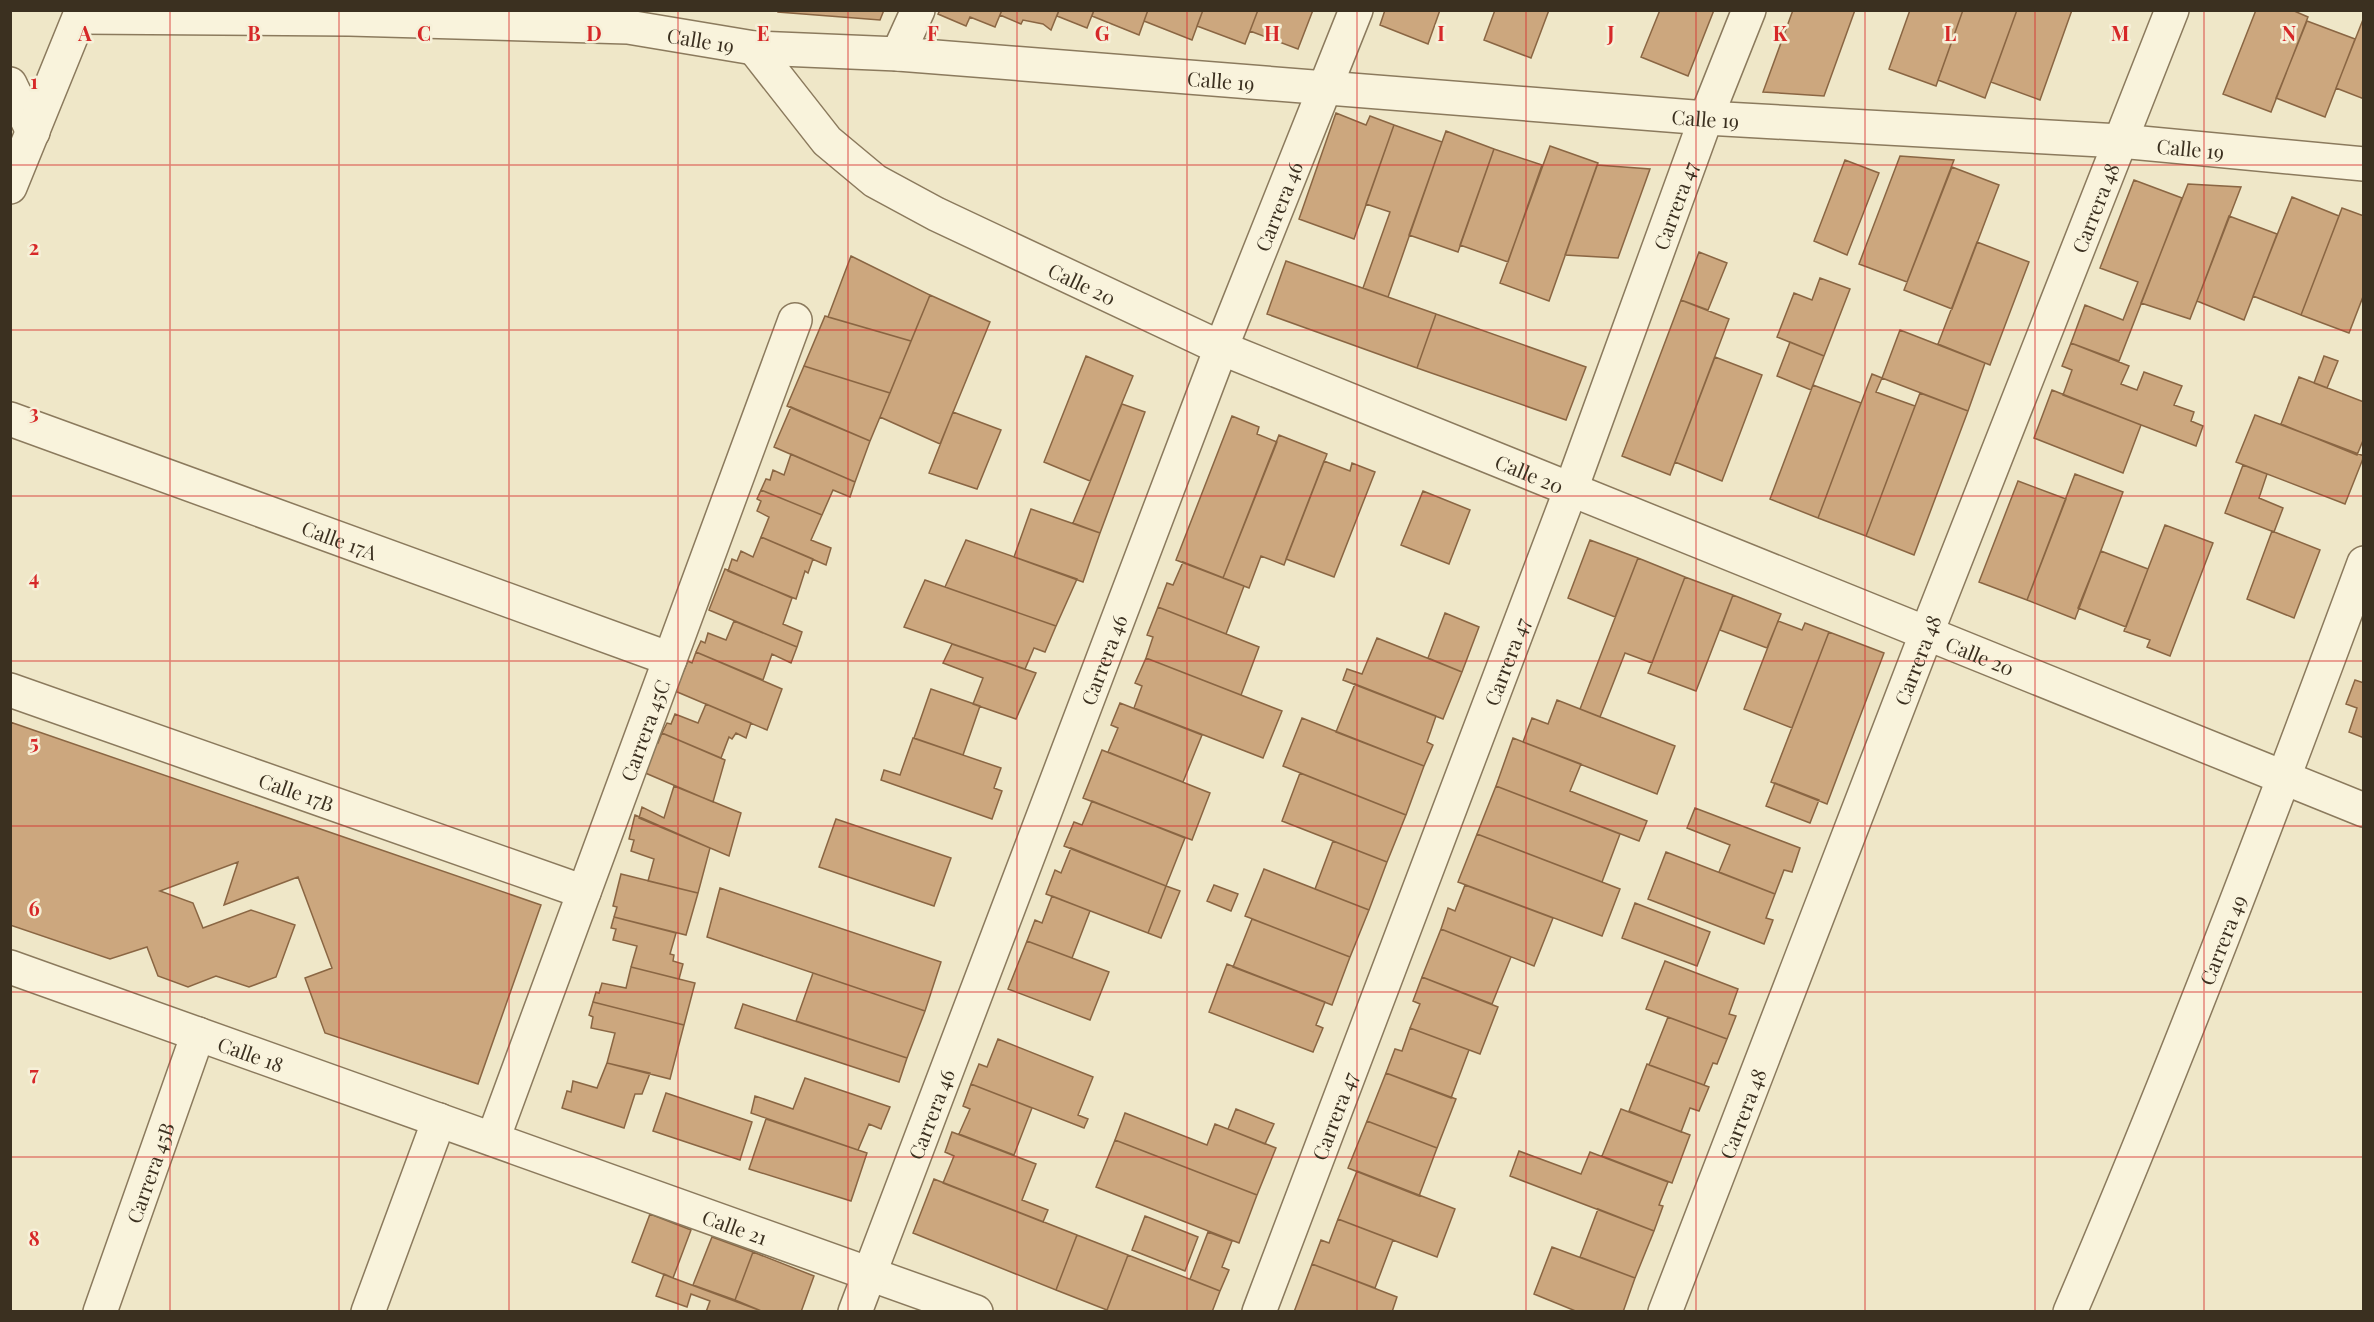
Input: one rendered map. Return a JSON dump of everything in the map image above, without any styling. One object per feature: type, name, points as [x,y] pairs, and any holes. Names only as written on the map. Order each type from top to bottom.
[{"type":"street","points":[[898,54],[918,10]]},
{"type":"street","name":"Carrera 46","points":[[855,1311],[1221,348],[1326,90],[1356,10]]},
{"type":"street","name":"Carrera 47","points":[[1259,1311],[1571,489],[1706,118],[1749,10]]},
{"type":"street","name":"Carrera 48","points":[[1665,1311],[1927,632],[2172,10]]},
{"type":"street","points":[[10,186],[67,47],[75,13]]},
{"type":"street","name":"Calle 19","points":[[75,13],[632,19],[754,48],[898,54],[1326,90],[1706,118],[2120,141],[2364,164]]},
{"type":"street","name":"Calle 20","points":[[754,48],[827,141],[875,181],[936,214],[1221,348],[2364,810]]},
{"type":"street","points":[[10,84],[33,132]]},
{"type":"street","name":"Carrera 45C","points":[[493,1139],[795,320]]},
{"type":"street","name":"Calle 17A","points":[[10,419],[670,659]]},
{"type":"street","name":"Carrera 49","points":[[2070,1311],[2118,1201],[2284,779],[2364,563]]},
{"type":"street","name":"Calle 17B","points":[[10,690],[584,892]]},
{"type":"street","name":"Calle 18","points":[[10,967],[493,1139]]},
{"type":"street","name":"Carrera 45B","points":[[100,1311],[198,1034]]},
{"type":"street","points":[[368,1311],[439,1120]]},
{"type":"street","name":"Calle 21","points":[[493,1139],[976,1311]]},
{"type":"building","points":[[778,10],[884,10],[880,20],[778,12]]},
{"type":"building","points":[[940,10],[1002,10],[995,27],[970,17],[966,26],[938,14]]},
{"type":"building","points":[[1002,10],[1059,10],[1051,30],[1043,24],[1023,20],[1021,24],[1000,15]]},
{"type":"building","points":[[1059,10],[1094,10],[1087,28],[1057,16]]},
{"type":"building","points":[[1094,10],[1148,10],[1139,35],[1092,16]]},
{"type":"building","points":[[1148,10],[1203,10],[1192,40],[1144,21]]},
{"type":"building","points":[[1203,10],[1258,10],[1245,44],[1197,26]]},
{"type":"building","points":[[1258,10],[1313,10],[1298,49],[1250,31]]},
{"type":"building","points":[[1385,10],[1440,10],[1428,44],[1380,25]]},
{"type":"building","points":[[1495,10],[1549,10],[1531,58],[1484,40]]},
{"type":"building","points":[[1660,10],[1714,10],[1688,76],[1641,57]]},
{"type":"building","points":[[1793,10],[1855,10],[1824,96],[1763,92]]},
{"type":"building","points":[[1910,10],[1963,10],[1936,86],[1889,69]]},
{"type":"building","points":[[1963,10],[2017,10],[1985,98],[1938,80]]},
{"type":"building","points":[[2017,10],[2072,10],[2040,100],[1991,82]]},
{"type":"building","points":[[2256,10],[2292,10],[2308,17],[2271,112],[2223,94]]},
{"type":"building","points":[[2364,17],[2364,99],[2336,88]]},
{"type":"building","points":[[2307,21],[2355,39],[2325,117],[2276,98]]},
{"type":"building","points":[[1336,113],[1366,125],[1370,116],[1394,125],[1354,239],[1299,219]]},
{"type":"building","points":[[1394,125],[1442,142],[1388,297],[1363,288],[1390,212],[1366,204]]},
{"type":"building","points":[[1446,131],[1494,149],[1458,252],[1409,235]]},
{"type":"building","points":[[1550,146],[1598,163],[1549,301],[1500,283]]},
{"type":"building","points":[[1494,149],[1542,165],[1508,262],[1460,245]]},
{"type":"building","points":[[1900,156],[1954,160],[1907,282],[1859,264]]},
{"type":"building","points":[[1845,160],[1879,173],[1847,255],[1814,241]]},
{"type":"building","points":[[1597,165],[1650,169],[1618,258],[1565,255]]},
{"type":"building","points":[[1952,167],[1999,185],[1952,309],[1904,290]]},
{"type":"building","points":[[2134,180],[2182,198],[2119,361],[2071,343],[2085,305],[2123,320],[2138,282],[2100,268]]},
{"type":"building","points":[[2188,184],[2241,187],[2190,319],[2141,303]]},
{"type":"building","points":[[2292,197],[2339,216],[2301,315],[2253,296]]},
{"type":"building","points":[[2342,208],[2364,216],[2364,294],[2349,333],[2301,315]]},
{"type":"building","points":[[2229,216],[2277,234],[2244,320],[2197,301]]},
{"type":"building","points":[[1977,242],[2029,262],[1990,365],[1938,344]]},
{"type":"building","points":[[1699,252],[1727,263],[1708,310],[1681,300]]},
{"type":"building","points":[[851,256],[930,295],[911,341],[828,317]]},
{"type":"building","points":[[1286,261],[1436,314],[1417,368],[1267,314]]},
{"type":"building","points":[[1820,278],[1850,289],[1824,356],[1777,337],[1794,293],[1812,300]]},
{"type":"building","points":[[930,295],[990,322],[940,444],[880,417]]},
{"type":"building","points":[[1681,300],[1729,319],[1670,475],[1622,456]]},
{"type":"building","points":[[1436,314],[1586,367],[1566,420],[1417,368]]},
{"type":"building","points":[[825,316],[911,341],[890,393],[804,366]]},
{"type":"building","points":[[1900,330],[1985,363],[1968,411],[1882,378]]},
{"type":"building","points":[[1790,342],[1824,356],[1811,390],[1777,376]]},
{"type":"building","points":[[2071,343],[2129,366],[2121,384],[2137,390],[2144,372],[2182,386],[2174,405],[2194,412],[2191,421],[2203,426],[2196,446],[2063,395],[2072,370],[2062,366]]},
{"type":"building","points":[[1086,356],[1133,376],[1090,481],[1044,462]]},
{"type":"building","points":[[2324,356],[2338,361],[2327,388],[2314,383]]},
{"type":"building","points":[[1715,357],[1762,375],[1722,481],[1675,462]]},
{"type":"building","points":[[804,366],[890,393],[870,441],[787,406]]},
{"type":"building","points":[[1872,374],[1882,378],[1876,392],[1915,406],[1866,536],[1818,518]]},
{"type":"building","points":[[2299,377],[2364,402],[2364,438],[2357,455],[2281,424]]},
{"type":"building","points":[[1813,385],[1861,403],[1818,518],[1770,499]]},
{"type":"building","points":[[2052,390],[2141,425],[2123,473],[2034,438]]},
{"type":"building","points":[[1920,393],[1968,411],[1914,555],[1866,536]]},
{"type":"building","points":[[1122,404],[1145,412],[1100,533],[1073,523]]},
{"type":"building","points":[[791,407],[870,441],[855,482],[774,447]]},
{"type":"building","points":[[953,412],[1001,430],[977,489],[929,473]]},
{"type":"building","points":[[2255,415],[2364,456],[2345,504],[2236,462]]},
{"type":"building","points":[[1232,416],[1259,427],[1257,434],[1277,442],[1223,578],[1176,560]]},
{"type":"building","points":[[1279,435],[1327,454],[1284,565],[1261,556],[1249,588],[1223,578]]},
{"type":"building","points":[[791,454],[855,482],[850,497],[833,490],[822,515],[761,490],[766,479],[770,480],[773,470],[784,475]]},
{"type":"building","points":[[1324,461],[1350,471],[1352,463],[1375,472],[1334,577],[1286,559]]},
{"type":"building","points":[[2243,465],[2267,474],[2259,498],[2283,508],[2274,532],[2225,513]]},
{"type":"building","points":[[2075,474],[2123,492],[2075,619],[2027,600]]},
{"type":"building","points":[[2018,481],[2066,499],[2027,600],[1979,582]]},
{"type":"building","points":[[761,490],[822,515],[811,540],[831,548],[826,565],[761,537],[769,517],[757,511],[761,501],[757,499]]},
{"type":"building","points":[[1423,491],[1470,510],[1449,564],[1401,545]]},
{"type":"building","points":[[1031,509],[1100,533],[1083,582],[1014,557]]},
{"type":"building","points":[[2165,525],[2213,543],[2170,656],[2147,647],[2150,640],[2124,631]]},
{"type":"building","points":[[2272,531],[2320,550],[2294,618],[2247,599]]},
{"type":"building","points":[[761,537],[813,559],[808,573],[805,571],[796,599],[728,571],[732,559],[737,561],[741,551],[753,557]]},
{"type":"building","points":[[966,540],[1077,579],[1056,626],[945,587]]},
{"type":"building","points":[[1590,540],[1638,558],[1615,617],[1568,598]]},
{"type":"building","points":[[2101,551],[2148,569],[2126,627],[2078,608]]},
{"type":"building","points":[[1638,558],[1685,577],[1652,663],[1625,653],[1600,717],[1580,709]]},
{"type":"building","points":[[1183,562],[1244,586],[1226,634],[1158,607],[1167,583],[1173,585]]},
{"type":"building","points":[[725,569],[792,598],[783,624],[802,632],[797,647],[709,610]]},
{"type":"building","points":[[1685,577],[1733,595],[1696,691],[1648,673]]},
{"type":"building","points":[[925,580],[1056,626],[1045,652],[1034,648],[1025,669],[904,627]]},
{"type":"building","points":[[1733,595],[1781,614],[1767,648],[1720,630]]},
{"type":"building","points":[[1158,607],[1259,647],[1241,695],[1146,658],[1153,637],[1147,635]]},
{"type":"building","points":[[1445,613],[1479,627],[1462,672],[1428,658]]},
{"type":"building","points":[[734,621],[797,647],[791,663],[772,654],[763,680],[696,652],[701,641],[705,643],[708,633],[726,640]]},
{"type":"building","points":[[1778,621],[1802,630],[1805,623],[1829,632],[1792,728],[1744,709]]},
{"type":"building","points":[[1829,632],[1884,653],[1827,804],[1771,782]]},
{"type":"building","points":[[1377,638],[1462,672],[1443,719],[1343,680],[1347,669],[1362,674]]},
{"type":"building","points":[[952,644],[1036,673],[1016,719],[973,704],[983,678],[943,663]]},
{"type":"building","points":[[696,652],[782,689],[767,730],[675,691],[688,661],[692,663]]},
{"type":"building","points":[[1146,658],[1282,711],[1263,758],[1134,708],[1142,686],[1135,683]]},
{"type":"building","points":[[2355,680],[2364,683],[2364,738],[2349,732],[2357,708],[2346,704]]},
{"type":"building","points":[[1355,684],[1436,716],[1427,742],[1433,745],[1424,766],[1336,732]]},
{"type":"building","points":[[931,689],[980,706],[963,755],[914,738]]},
{"type":"building","points":[[1557,700],[1675,746],[1657,794],[1523,742],[1532,718],[1548,724]]},
{"type":"building","points":[[1120,703],[1202,735],[1183,782],[1108,752],[1118,728],[1111,725]]},
{"type":"building","points":[[706,704],[751,723],[746,738],[736,733],[732,739],[729,737],[721,758],[662,733],[667,723],[671,724],[675,714],[698,723]]},
{"type":"building","points":[[1302,718],[1424,766],[1406,815],[1283,766]]},
{"type":"building","points":[[10,722],[541,905],[478,1084],[325,1033],[305,978],[332,968],[298,877],[224,905],[238,862],[160,891],[193,903],[203,928],[251,910],[295,925],[276,977],[249,987],[216,976],[188,987],[158,976],[147,947],[110,959],[10,925]]},
{"type":"building","points":[[662,733],[725,760],[713,802],[643,772],[655,742],[658,743]]},
{"type":"building","points":[[913,738],[1001,768],[994,788],[1002,791],[992,819],[881,780],[884,770],[900,775]]},
{"type":"building","points":[[1513,738],[1581,764],[1570,791],[1647,821],[1639,841],[1496,786]]},
{"type":"building","points":[[1102,750],[1210,793],[1192,840],[1083,798]]},
{"type":"building","points":[[1300,773],[1406,815],[1387,862],[1282,821]]},
{"type":"building","points":[[1775,783],[1819,800],[1810,823],[1766,806]]},
{"type":"building","points":[[674,786],[741,813],[729,856],[639,818],[642,807],[664,818]]},
{"type":"building","points":[[1496,786],[1620,834],[1602,882],[1477,834]]},
{"type":"building","points":[[1092,801],[1185,838],[1166,886],[1064,846],[1074,822],[1082,825]]},
{"type":"building","points":[[1695,808],[1800,848],[1792,872],[1784,870],[1775,894],[1719,872],[1730,845],[1687,828]]},
{"type":"building","points":[[635,815],[710,848],[698,893],[648,881],[654,859],[631,851],[634,840],[629,839]]},
{"type":"building","points":[[836,819],[951,858],[934,906],[819,867]]},
{"type":"building","points":[[1477,834],[1620,889],[1602,936],[1458,882]]},
{"type":"building","points":[[1333,841],[1387,862],[1369,910],[1315,889]]},
{"type":"building","points":[[1071,848],[1166,886],[1148,933],[1046,894],[1055,870],[1061,873]]},
{"type":"building","points":[[1666,852],[1775,894],[1766,918],[1773,920],[1764,944],[1648,899]]},
{"type":"building","points":[[1264,869],[1369,910],[1350,957],[1245,916]]},
{"type":"building","points":[[621,874],[698,893],[686,935],[614,917],[617,907],[613,906]]},
{"type":"building","points":[[1214,885],[1238,894],[1231,911],[1207,901]]},
{"type":"building","points":[[1465,885],[1553,918],[1534,966],[1441,929],[1448,908],[1455,911]]},
{"type":"building","points":[[1166,886],[1180,891],[1161,938],[1148,933]]},
{"type":"building","points":[[720,888],[941,962],[925,1011],[707,937]]},
{"type":"building","points":[[1052,896],[1090,911],[1072,958],[1027,941],[1035,920],[1042,923]]},
{"type":"building","points":[[1635,903],[1710,932],[1697,966],[1622,938]]},
{"type":"building","points":[[614,917],[676,933],[670,954],[674,955],[673,961],[683,964],[679,979],[631,967],[637,946],[613,940],[616,929],[611,928]]},
{"type":"building","points":[[1252,919],[1350,957],[1332,1005],[1233,967]]},
{"type":"building","points":[[1441,929],[1511,957],[1492,1004],[1422,977]]},
{"type":"building","points":[[1027,941],[1109,972],[1090,1020],[1008,989]]},
{"type":"building","points":[[1665,961],[1738,989],[1729,1014],[1736,1016],[1727,1039],[1646,1009]]},
{"type":"building","points":[[1227,964],[1325,1002],[1316,1025],[1323,1028],[1313,1052],[1209,1012]]},
{"type":"building","points":[[631,967],[695,983],[684,1025],[593,1002],[602,983],[626,988]]},
{"type":"building","points":[[813,973],[925,1011],[907,1058],[796,1021]]},
{"type":"building","points":[[1422,977],[1498,1007],[1480,1054],[1410,1028],[1420,1004],[1413,1001]]},
{"type":"building","points":[[593,1002],[684,1025],[670,1079],[607,1063],[615,1033],[591,1028],[593,1017],[589,1015]]},
{"type":"building","points":[[743,1004],[907,1058],[899,1082],[735,1028]]},
{"type":"building","points":[[1668,1017],[1727,1039],[1717,1064],[1713,1063],[1704,1085],[1649,1065]]},
{"type":"building","points":[[1410,1028],[1469,1050],[1451,1098],[1386,1073],[1395,1049],[1402,1051]]},
{"type":"building","points":[[998,1039],[1093,1077],[1078,1115],[1088,1119],[1084,1128],[971,1084],[979,1064],[987,1067]]},
{"type":"building","points":[[607,1063],[650,1073],[642,1094],[635,1094],[624,1128],[562,1108],[567,1091],[571,1092],[573,1081],[597,1088]]},
{"type":"building","points":[[1647,1064],[1709,1087],[1699,1111],[1690,1108],[1681,1132],[1629,1111]]},
{"type":"building","points":[[1386,1073],[1456,1099],[1437,1148],[1367,1121]]},
{"type":"building","points":[[805,1078],[890,1107],[881,1129],[869,1124],[858,1150],[751,1113],[755,1096],[793,1109]]},
{"type":"building","points":[[971,1084],[1032,1108],[1014,1155],[959,1134],[970,1109],[963,1106]]},
{"type":"building","points":[[666,1093],[752,1122],[740,1160],[653,1131]]},
{"type":"building","points":[[1236,1109],[1274,1124],[1265,1144],[1228,1129]]},
{"type":"building","points":[[1621,1109],[1690,1135],[1672,1183],[1602,1156]]},
{"type":"building","points":[[1125,1113],[1207,1145],[1215,1124],[1276,1148],[1257,1195],[1115,1140]]},
{"type":"building","points":[[766,1119],[867,1153],[851,1201],[749,1169]]},
{"type":"building","points":[[1367,1121],[1437,1148],[1419,1196],[1348,1168]]},
{"type":"building","points":[[952,1132],[1036,1164],[1022,1200],[1048,1210],[1043,1222],[943,1183],[954,1156],[945,1152]]},
{"type":"building","points":[[1115,1140],[1257,1195],[1239,1243],[1096,1187]]},
{"type":"building","points":[[1519,1151],[1581,1174],[1590,1152],[1668,1182],[1659,1205],[1663,1206],[1654,1231],[1510,1176]]},
{"type":"building","points":[[1357,1171],[1455,1209],[1437,1257],[1338,1219]]},
{"type":"building","points":[[934,1179],[1077,1235],[1056,1290],[913,1233]]},
{"type":"building","points":[[1598,1209],[1654,1231],[1635,1278],[1580,1257]]},
{"type":"building","points":[[650,1214],[691,1230],[673,1278],[632,1262]]},
{"type":"building","points":[[1145,1216],[1198,1237],[1185,1271],[1132,1250]]},
{"type":"building","points":[[1338,1219],[1393,1240],[1375,1288],[1312,1264],[1321,1240],[1329,1243]]},
{"type":"building","points":[[1208,1232],[1232,1241],[1222,1267],[1229,1270],[1220,1291],[1190,1279]]},
{"type":"building","points":[[1077,1235],[1128,1255],[1107,1310],[1056,1290]]},
{"type":"building","points":[[712,1237],[753,1252],[735,1300],[693,1285]]},
{"type":"building","points":[[1552,1247],[1635,1278],[1623,1312],[1578,1312],[1534,1294]]},
{"type":"building","points":[[753,1252],[814,1276],[801,1312],[764,1312],[735,1300]]},
{"type":"building","points":[[1128,1255],[1220,1291],[1212,1312],[1111,1312],[1107,1310]]},
{"type":"building","points":[[1312,1264],[1397,1297],[1392,1312],[1294,1312]]},
{"type":"building","points":[[664,1274],[764,1312],[706,1312],[710,1301],[691,1294],[687,1307],[656,1296]]}]
